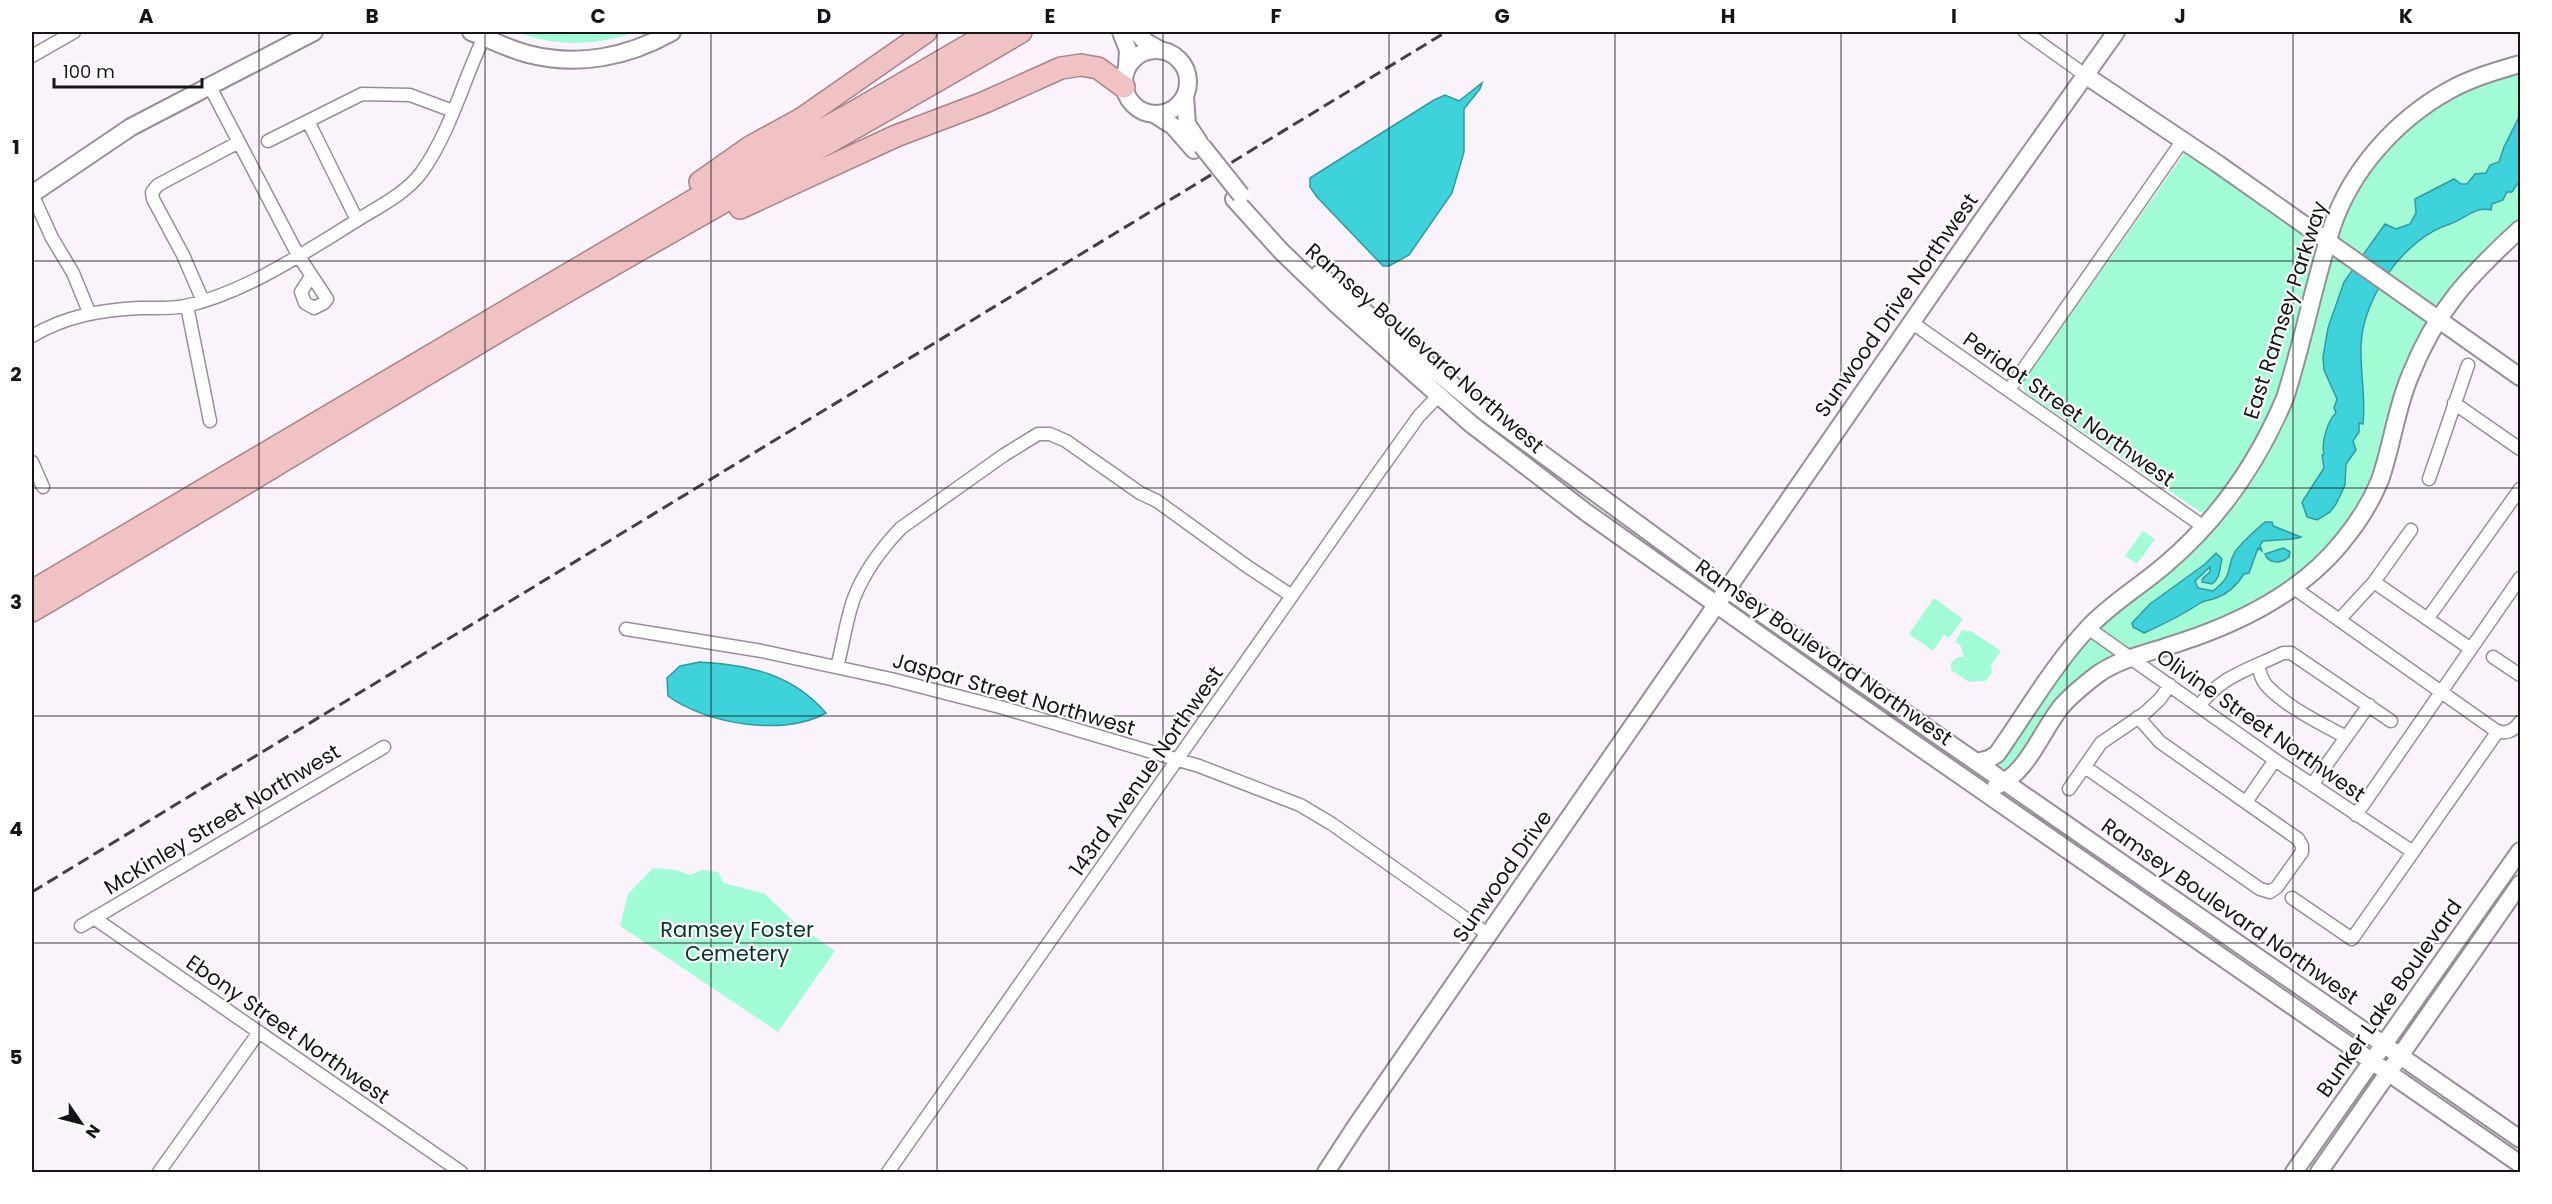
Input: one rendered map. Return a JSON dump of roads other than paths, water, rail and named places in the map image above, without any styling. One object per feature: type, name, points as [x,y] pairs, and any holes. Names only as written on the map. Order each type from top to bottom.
[{"type":"highway","points":[[562,277],[750,147],[801,119],[926,32]]},
{"type":"highway","points":[[32,591],[704,194],[847,116],[991,32]]},
{"type":"highway","points":[[32,611],[619,262],[854,130],[1021,32]]},
{"type":"highway","points":[[619,262],[681,236],[896,136],[982,103],[1060,68],[1081,65],[1126,77]]},
{"type":"street","points":[[32,56],[74,32]]},
{"type":"street","points":[[32,336],[59,322],[88,312],[174,309],[203,302],[237,288],[298,255],[401,191],[420,175],[432,155],[453,111],[478,34],[527,54],[547,58],[587,60],[632,51],[672,32]]},
{"type":"street","points":[[1121,32],[1127,44],[1127,97],[1143,112],[1165,113],[1174,108],[1185,96],[1188,85],[1185,69],[1175,56],[1146,42],[1136,32]]},
{"type":"street","points":[[2025,32],[2520,376]]},
{"type":"street","name":"Sunwood Drive Northwest","points":[[1716,606],[1911,322],[2116,32]]},
{"type":"street","points":[[88,312],[73,273],[52,238],[32,194],[115,136],[305,34]]},
{"type":"street","points":[[1126,77],[1142,54],[1160,50]]},
{"type":"street","name":"East Ramsey Parkway","points":[[1976,762],[1989,759],[1997,754],[2088,627],[2166,564],[2204,527],[2235,490],[2274,423],[2294,371],[2335,220],[2353,183],[2392,134],[2419,109],[2449,90],[2520,64]]},
{"type":"street","points":[[209,85],[298,255],[313,278]]},
{"type":"street","points":[[268,141],[362,94],[410,95],[453,111]]},
{"type":"street","name":"Ramsey Boulevard Northwest","points":[[1185,96],[1187,124],[1198,148]]},
{"type":"street","name":"Ramsey Boulevard Northwest","points":[[1154,114],[1173,126],[1198,148],[1281,251],[1337,306],[1516,460],[1716,606],[2520,1164]]},
{"type":"street","points":[[308,121],[357,220]]},
{"type":"street","points":[[2009,390],[2183,140]]},
{"type":"street","points":[[203,302],[183,255],[153,200],[152,192],[158,185],[239,142]]},
{"type":"street","name":"Ramsey Boulevard Northwest","points":[[1237,197],[1311,267],[1446,381],[1554,464],[1728,590],[2520,1139]]},
{"type":"street","points":[[1858,704],[1875,706],[1986,784],[1995,787],[2006,782],[2017,772],[2070,697],[2111,665],[2223,628],[2294,588],[2313,573],[2342,543],[2369,503],[2379,481],[2409,377],[2437,319],[2468,278],[2520,228]]},
{"type":"street","points":[[187,306],[210,421]]},
{"type":"street","name":"Peridot Street Northwest","points":[[1911,322],[2204,527]]},
{"type":"street","points":[[2429,479],[2468,365]]},
{"type":"street","name":"143rd Avenue Northwest","points":[[888,1173],[1397,446],[1419,416],[1439,395]]},
{"type":"street","points":[[2454,403],[2520,449]]},
{"type":"street","points":[[837,667],[854,598],[874,560],[887,543],[901,528],[1031,437],[1050,434],[1066,441],[1140,493],[1157,501],[1292,596]]},
{"type":"street","points":[[32,462],[43,487]]},
{"type":"street","points":[[2428,618],[2520,489]]},
{"type":"street","points":[[2339,620],[2374,582],[2411,530]]},
{"type":"street","points":[[2356,815],[2520,578]]},
{"type":"street","points":[[2374,582],[2471,649]]},
{"type":"street","points":[[2294,588],[2440,692],[2502,732]]},
{"type":"street","name":"Sunwood Drive","points":[[1326,1173],[1716,606]]},
{"type":"street","name":"Olivine Street Northwest","points":[[2088,627],[2275,760],[2413,852]]},
{"type":"street","name":"Jaspar Street Northwest","points":[[626,629],[762,651],[837,667],[990,705],[1177,760],[1300,805],[1332,824],[1489,935]]},
{"type":"street","points":[[2199,706],[2217,685],[2228,678],[2283,653],[2291,653],[2391,721]]},
{"type":"street","points":[[2493,657],[2520,675]]},
{"type":"street","points":[[2258,665],[2262,679],[2272,690],[2312,719],[2346,737]]},
{"type":"street","points":[[2069,789],[2102,743],[2160,699],[2170,686]]},
{"type":"street","points":[[2312,785],[2369,705]]},
{"type":"street","points":[[2085,767],[2260,889],[2270,892],[2277,888],[2302,852],[2298,839],[2160,742],[2138,717]]},
{"type":"street","points":[[2292,898],[2352,939],[2502,732],[2514,729],[2520,722]]},
{"type":"street","name":"McKinley Street Northwest","points":[[81,926],[384,747]]},
{"type":"street","points":[[2246,802],[2275,760]]},
{"type":"street","name":"Bunker Lake Boulevard","points":[[2294,1173],[2520,850]]},
{"type":"street","name":"Bunker Lake Boulevard","points":[[2319,1173],[2520,884]]},
{"type":"street","name":"Ebony Street Northwest","points":[[94,918],[461,1173]]},
{"type":"street","points":[[159,1173],[259,1032]]},
{"type":"water","points":[[1482,83],[1464,109],[1464,152],[1452,193],[1409,255],[1389,266],[1383,266],[1317,197],[1310,187],[1310,178],[1434,100],[1445,95],[1459,101]]},
{"type":"water","points":[[2520,115],[2520,180],[2512,192],[2507,192],[2503,200],[2492,204],[2491,210],[2475,211],[2433,231],[2417,242],[2402,256],[2377,290],[2363,328],[2361,356],[2364,414],[2363,424],[2359,423],[2359,432],[2353,441],[2356,450],[2346,464],[2345,485],[2336,504],[2330,512],[2317,520],[2307,517],[2302,502],[2324,468],[2322,455],[2324,454],[2324,438],[2330,421],[2336,413],[2334,408],[2337,399],[2324,370],[2323,357],[2328,328],[2344,282],[2385,224],[2396,229],[2410,224],[2416,213],[2415,199],[2454,179],[2461,184],[2467,184],[2475,174],[2486,173],[2490,165],[2499,162]]},
{"type":"water","points":[[2265,522],[2272,522],[2273,526],[2301,537],[2263,541],[2260,545],[2262,551],[2258,548],[2249,573],[2244,574],[2224,594],[2202,602],[2144,633],[2133,627],[2132,623],[2150,604],[2205,564],[2216,553],[2222,559],[2217,579],[2212,584],[2202,582],[2210,572],[2210,567],[2195,581],[2198,588],[2213,591],[2225,580],[2237,549]]},
{"type":"water","points":[[2283,548],[2290,552],[2289,557],[2283,561],[2269,560],[2265,554]]},
{"type":"water","points":[[700,662],[736,666],[769,674],[799,689],[826,713],[809,720],[768,726],[724,720],[703,714],[668,696],[667,678],[680,666]]},
{"type":"railway","points":[[32,892],[1446,32]]},
{"type":"park label","name":"Ramsey Foster Cemetery","points":[[737,941]]}]
